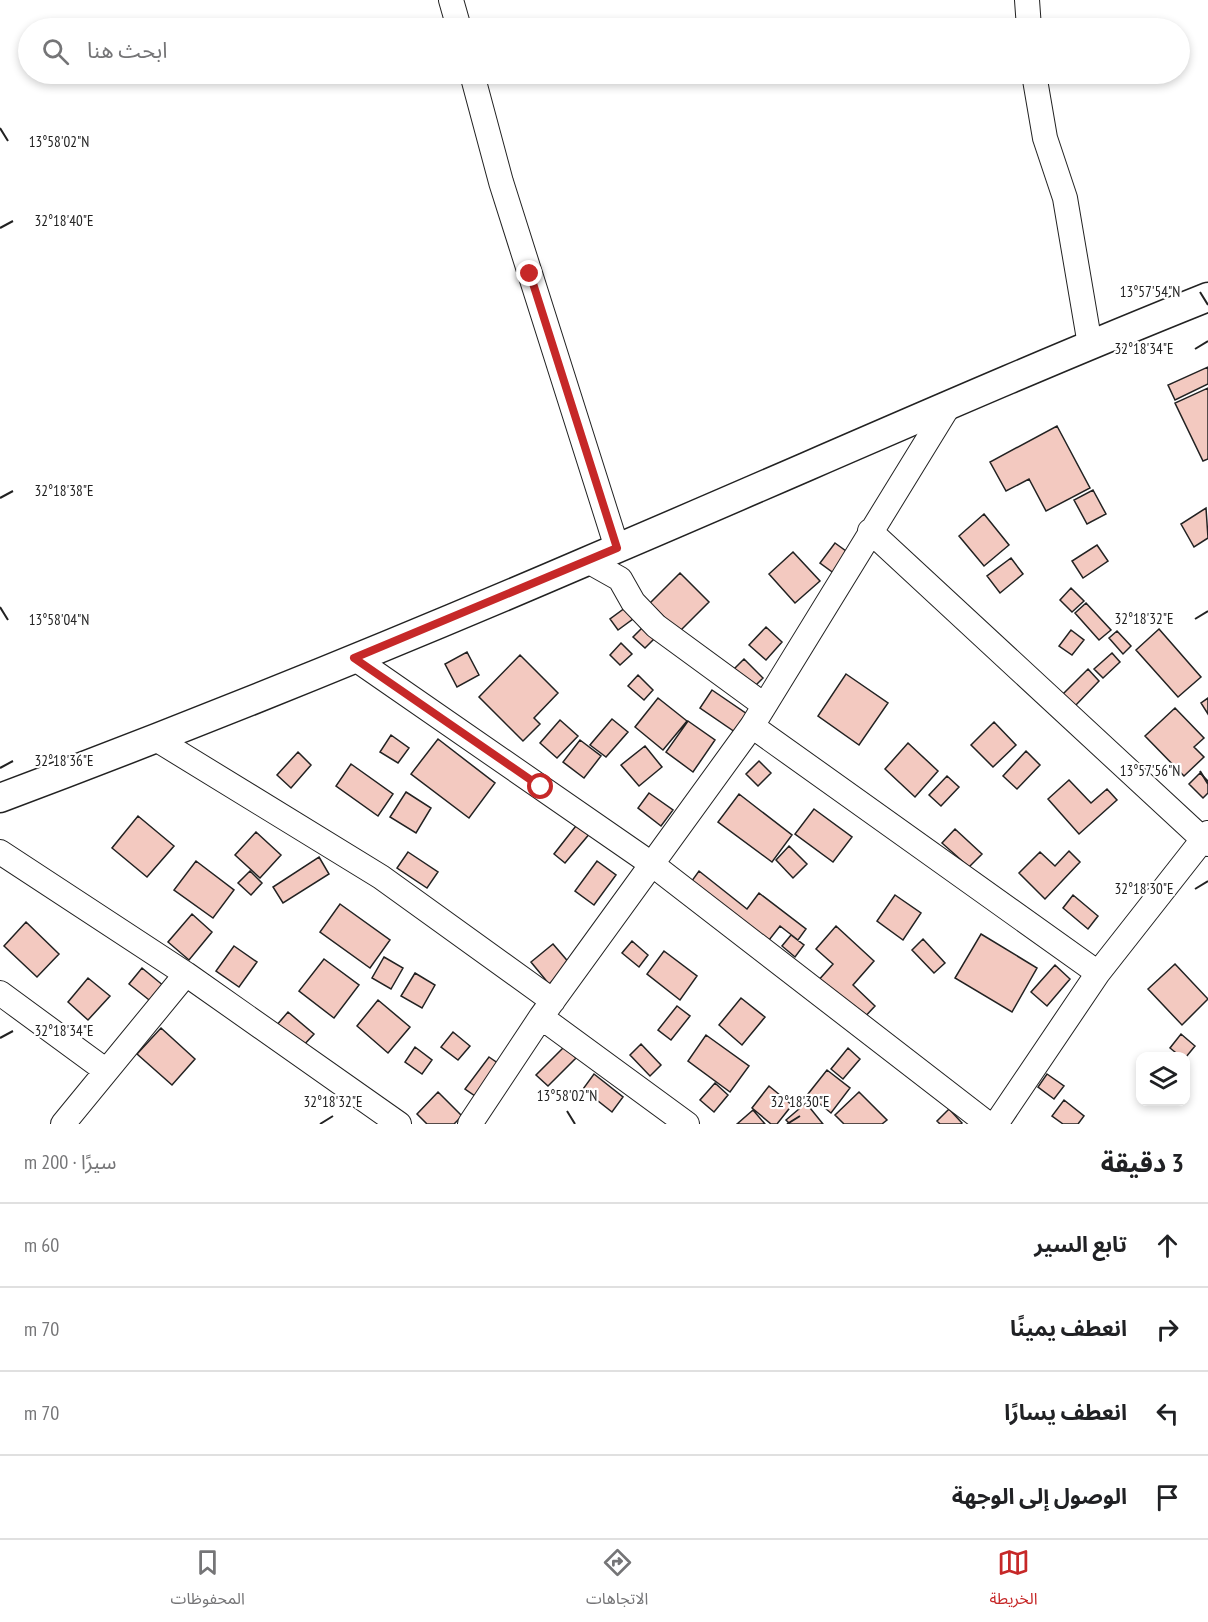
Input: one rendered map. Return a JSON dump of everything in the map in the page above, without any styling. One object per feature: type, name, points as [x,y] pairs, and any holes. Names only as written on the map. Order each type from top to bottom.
[{"type":"street","points":[[451,0],[456,18]]},
{"type":"street","points":[[1027,0],[1028,18]]},
{"type":"street","points":[[474,84],[501,182],[617,548]]},
{"type":"street","points":[[1036,84],[1045,138],[1065,198],[1090,345]]},
{"type":"street","points":[[0,798],[156,739],[588,561],[1090,345],[1208,297]]},
{"type":"street","points":[[470,1124],[547,1009],[752,726],[948,407]]},
{"type":"street","points":[[870,531],[1206,838],[1098,973],[996,1124]]},
{"type":"street","points":[[588,561],[620,579],[633,602],[656,626],[764,705]]},
{"type":"street","points":[[354,658],[653,865],[988,1124]]},
{"type":"street","points":[[752,726],[1098,973]]},
{"type":"street","points":[[156,739],[381,877],[687,1124]]},
{"type":"street","points":[[0,852],[186,974],[399,1124]]},
{"type":"street","points":[[63,1124],[186,974]]},
{"type":"street","points":[[0,993],[105,1070]]},
{"type":"building","points":[[1208,367],[1208,384],[1175,400],[1168,385]]},
{"type":"building","points":[[1208,388],[1208,459],[1203,461],[1175,403]]},
{"type":"building","points":[[1057,426],[1090,488],[1046,511],[1029,479],[1006,491],[990,462]]},
{"type":"building","points":[[1093,490],[1106,514],[1087,524],[1074,500]]},
{"type":"building","points":[[1206,508],[1208,538],[1194,547],[1181,524]]},
{"type":"building","points":[[984,514],[1009,545],[984,566],[959,536]]},
{"type":"building","points":[[835,543],[850,554],[835,574],[820,563]]},
{"type":"building","points":[[1097,545],[1108,561],[1083,578],[1072,561]]},
{"type":"building","points":[[793,552],[820,581],[795,603],[769,574]]},
{"type":"building","points":[[1011,558],[1023,574],[1000,593],[987,576]]},
{"type":"building","points":[[680,573],[709,602],[679,632],[650,603]]},
{"type":"building","points":[[1071,588],[1084,601],[1072,612],[1060,600]]},
{"type":"building","points":[[1086,603],[1111,630],[1099,640],[1075,613]]},
{"type":"building","points":[[629,605],[637,616],[618,630],[610,619]]},
{"type":"building","points":[[646,624],[658,635],[645,648],[633,637]]},
{"type":"building","points":[[766,627],[782,642],[766,660],[749,645]]},
{"type":"building","points":[[1159,629],[1201,677],[1178,697],[1136,650]]},
{"type":"building","points":[[1071,630],[1084,640],[1072,655],[1059,646]]},
{"type":"building","points":[[1117,631],[1131,646],[1123,654],[1109,638]]},
{"type":"building","points":[[621,643],[632,654],[620,665],[610,655]]},
{"type":"building","points":[[467,652],[479,675],[457,687],[445,664]]},
{"type":"building","points":[[1112,653],[1120,662],[1103,678],[1094,669]]},
{"type":"building","points":[[520,655],[558,693],[534,718],[540,724],[523,741],[479,697]]},
{"type":"building","points":[[744,659],[763,678],[749,692],[730,673]]},
{"type":"building","points":[[1088,669],[1099,681],[1075,706],[1063,694]]},
{"type":"building","points":[[846,674],[888,703],[859,745],[818,716]]},
{"type":"building","points":[[638,675],[653,690],[644,700],[628,686]]},
{"type":"building","points":[[712,690],[747,714],[735,732],[700,708]]},
{"type":"building","points":[[658,698],[687,721],[663,750],[635,727]]},
{"type":"building","points":[[1208,698],[1208,714],[1201,703]]},
{"type":"building","points":[[1175,708],[1204,738],[1194,747],[1204,757],[1184,776],[1145,736]]},
{"type":"building","points":[[612,719],[628,732],[606,757],[590,745]]},
{"type":"building","points":[[560,720],[578,736],[557,758],[540,743]]},
{"type":"building","points":[[688,721],[715,740],[693,772],[666,752]]},
{"type":"building","points":[[994,722],[1016,745],[993,767],[971,745]]},
{"type":"building","points":[[391,735],[409,748],[398,763],[380,752]]},
{"type":"building","points":[[438,739],[495,783],[469,818],[411,774]]},
{"type":"building","points":[[580,740],[601,756],[584,778],[563,762]]},
{"type":"building","points":[[908,743],[938,771],[915,797],[885,769]]},
{"type":"building","points":[[645,746],[662,767],[639,786],[621,765]]},
{"type":"building","points":[[1026,751],[1040,765],[1017,789],[1003,776]]},
{"type":"building","points":[[298,752],[311,765],[291,788],[277,775]]},
{"type":"building","points":[[759,761],[771,773],[758,786],[746,774]]},
{"type":"building","points":[[351,764],[393,794],[378,816],[336,786]]},
{"type":"building","points":[[1200,773],[1208,781],[1208,793],[1203,798],[1189,784]]},
{"type":"building","points":[[947,776],[959,787],[941,806],[929,795]]},
{"type":"building","points":[[1069,780],[1091,803],[1107,789],[1117,800],[1079,834],[1048,799]]},
{"type":"building","points":[[406,792],[431,808],[416,833],[390,817]]},
{"type":"building","points":[[649,793],[673,810],[661,826],[638,808]]},
{"type":"building","points":[[739,794],[792,835],[772,862],[718,822]]},
{"type":"building","points":[[814,809],[852,837],[833,862],[795,834]]},
{"type":"building","points":[[138,816],[174,846],[147,877],[112,848]]},
{"type":"building","points":[[579,822],[591,832],[565,863],[554,854]]},
{"type":"building","points":[[955,829],[982,854],[969,867],[942,843]]},
{"type":"building","points":[[256,832],[281,855],[260,878],[235,855]]},
{"type":"building","points":[[789,846],[807,864],[793,878],[776,860]]},
{"type":"building","points":[[1069,851],[1080,862],[1045,899],[1019,873],[1040,852],[1055,866]]},
{"type":"building","points":[[408,852],[438,872],[427,888],[397,868]]},
{"type":"building","points":[[319,857],[329,874],[283,903],[273,887]]},
{"type":"building","points":[[196,861],[234,890],[213,918],[174,890]]},
{"type":"building","points":[[597,861],[616,875],[594,905],[575,891]]},
{"type":"building","points":[[250,871],[262,883],[251,895],[238,883]]},
{"type":"building","points":[[699,871],[747,909],[759,893],[806,929],[798,940],[780,926],[762,949],[686,889]]},
{"type":"building","points":[[895,895],[921,913],[903,940],[877,921]]},
{"type":"building","points":[[1073,895],[1098,916],[1088,929],[1063,908]]},
{"type":"building","points":[[340,904],[390,940],[370,968],[320,932]]},
{"type":"building","points":[[192,914],[212,932],[189,960],[168,942]]},
{"type":"building","points":[[26,922],[59,954],[37,977],[4,946]]},
{"type":"building","points":[[836,926],[874,961],[853,985],[875,1006],[861,1021],[817,982],[833,964],[816,949]]},
{"type":"building","points":[[981,934],[1037,968],[1012,1012],[955,978]]},
{"type":"building","points":[[791,935],[804,945],[795,957],[782,946]]},
{"type":"building","points":[[923,939],[945,963],[934,973],[912,950]]},
{"type":"building","points":[[632,941],[648,955],[639,967],[622,953]]},
{"type":"building","points":[[553,944],[571,965],[549,984],[531,962]]},
{"type":"building","points":[[234,946],[257,962],[239,987],[216,971]]},
{"type":"building","points":[[664,951],[697,976],[680,1000],[647,974]]},
{"type":"building","points":[[384,957],[403,968],[391,989],[372,978]]},
{"type":"building","points":[[324,959],[359,985],[334,1018],[299,991]]},
{"type":"building","points":[[1175,964],[1208,999],[1182,1025],[1148,989]]},
{"type":"building","points":[[1055,965],[1070,979],[1047,1006],[1031,992]]},
{"type":"building","points":[[142,968],[170,991],[158,1007],[129,984]]},
{"type":"building","points":[[415,973],[435,985],[422,1008],[401,996]]},
{"type":"building","points":[[88,978],[110,996],[88,1020],[68,1002]]},
{"type":"building","points":[[741,998],[765,1017],[742,1045],[719,1025]]},
{"type":"building","points":[[378,1000],[410,1027],[388,1053],[357,1026]]},
{"type":"building","points":[[677,1006],[690,1016],[671,1040],[658,1030]]},
{"type":"building","points":[[288,1012],[314,1034],[302,1047],[276,1026]]},
{"type":"building","points":[[161,1028],[195,1059],[172,1085],[137,1054]]},
{"type":"building","points":[[453,1032],[470,1046],[458,1060],[441,1047]]},
{"type":"building","points":[[1181,1034],[1195,1046],[1190,1052],[1175,1052],[1170,1048]]},
{"type":"building","points":[[706,1035],[749,1066],[730,1092],[688,1061]]},
{"type":"building","points":[[641,1044],[661,1065],[650,1076],[630,1055]]},
{"type":"building","points":[[415,1047],[432,1060],[422,1074],[405,1062]]},
{"type":"building","points":[[564,1047],[576,1058],[548,1086],[536,1075]]},
{"type":"building","points":[[848,1048],[860,1059],[843,1079],[831,1069]]},
{"type":"building","points":[[489,1057],[502,1066],[478,1098],[465,1089]]},
{"type":"building","points":[[827,1070],[850,1088],[831,1113],[808,1094]]},
{"type":"building","points":[[594,1074],[623,1097],[612,1112],[583,1089]]},
{"type":"building","points":[[1047,1074],[1064,1086],[1054,1099],[1038,1087]]},
{"type":"building","points":[[715,1083],[728,1095],[714,1112],[700,1100]]},
{"type":"building","points":[[769,1086],[792,1105],[777,1124],[771,1124],[752,1108]]},
{"type":"building","points":[[438,1092],[462,1116],[454,1124],[427,1124],[417,1114]]},
{"type":"building","points":[[859,1092],[887,1120],[882,1124],[844,1124],[835,1115]]},
{"type":"building","points":[[1064,1100],[1084,1116],[1078,1124],[1063,1124],[1052,1116]]},
{"type":"building","points":[[806,1103],[823,1124],[790,1124],[786,1120]]},
{"type":"building","points":[[949,1109],[961,1124],[940,1124],[937,1121]]},
{"type":"building","points":[[753,1110],[765,1124],[737,1124]]},
{"type":"route","points":[[530,274],[617,548],[354,658],[541,787]]}]
